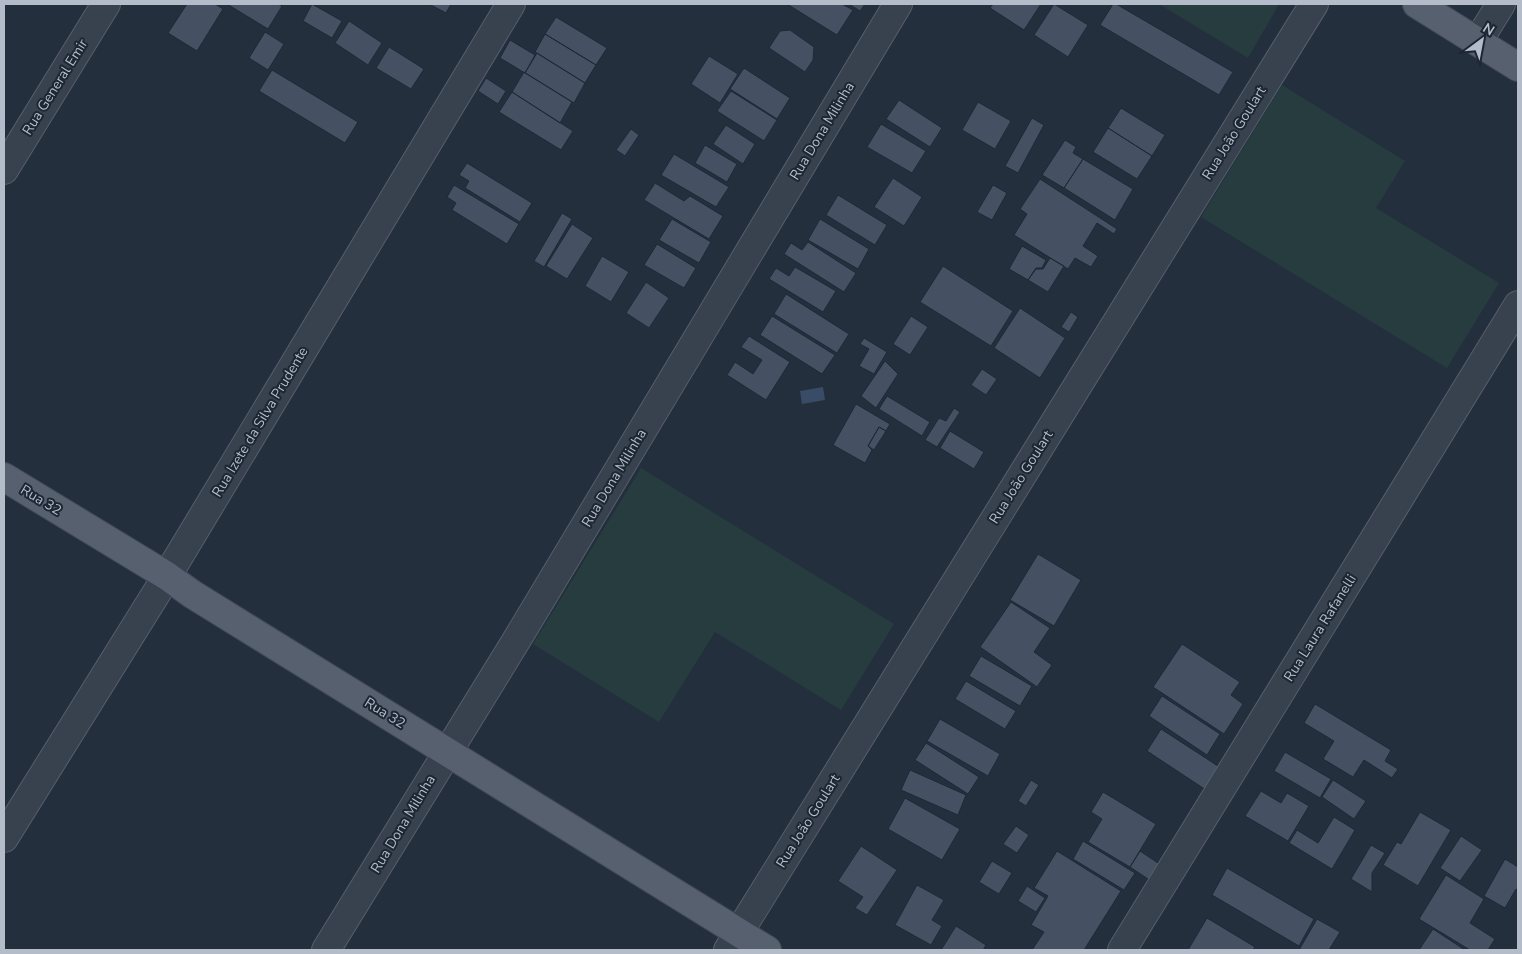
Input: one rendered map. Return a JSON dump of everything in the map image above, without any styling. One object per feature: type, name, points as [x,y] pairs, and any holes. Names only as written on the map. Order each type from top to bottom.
[{"type":"main road","points":[[1417,4],[1518,66]]},
{"type":"main road","name":"Rua 32","points":[[4,477],[167,576],[192,594],[448,752],[733,942],[767,950]]},
{"type":"street","name":"Rua General Emir","points":[[4,170],[106,4]]},
{"type":"street","name":"Rua Izete da Silva Prudente","points":[[4,838],[167,576],[511,4]]},
{"type":"street","name":"Rua Dona Milinha","points":[[326,950],[524,627],[898,4]]},
{"type":"street","name":"Rua João Goulart","points":[[733,942],[1314,4]]},
{"type":"street","points":[[1478,41],[1501,4]]},
{"type":"street","name":"Rua Laura Rafanelli","points":[[1122,950],[1518,305]]},
{"type":"green space","points":[[1159,4],[1279,4],[1248,58]]},
{"type":"green space","points":[[1282,85],[1405,161],[1376,208],[1499,283],[1447,368],[1201,217]]},
{"type":"green space","points":[[641,468],[894,624],[841,710],[715,632],[659,722],[533,644]]},
{"type":"water","points":[[823,387],[825,400],[802,404],[800,391]]},
{"type":"building","points":[[187,4],[215,4],[223,9],[197,51],[168,33]]},
{"type":"building","points":[[227,4],[278,4],[282,6],[268,29]]},
{"type":"building","points":[[312,4],[342,21],[332,38],[303,21]]},
{"type":"building","points":[[429,4],[451,4],[446,13]]},
{"type":"building","points":[[787,4],[842,4],[853,10],[837,35]]},
{"type":"building","points":[[849,4],[865,4],[860,11]]},
{"type":"building","points":[[993,4],[1041,4],[1024,30],[990,8]]},
{"type":"building","points":[[1054,4],[1088,25],[1068,57],[1034,35]]},
{"type":"building","points":[[1113,4],[1233,72],[1219,95],[1100,25]]},
{"type":"building","points":[[556,17],[607,48],[596,65],[545,34]]},
{"type":"building","points":[[349,21],[382,43],[368,65],[335,43]]},
{"type":"building","points":[[790,30],[814,47],[813,60],[805,72],[769,48],[780,31]]},
{"type":"building","points":[[265,32],[284,44],[268,70],[249,58]]},
{"type":"building","points":[[545,34],[596,65],[585,83],[535,52]]},
{"type":"building","points":[[510,40],[535,55],[525,73],[500,58]]},
{"type":"building","points":[[389,47],[424,69],[411,89],[376,68]]},
{"type":"building","points":[[537,53],[585,83],[574,103],[525,73]]},
{"type":"building","points":[[709,56],[738,74],[720,103],[691,84]]},
{"type":"building","points":[[744,68],[790,98],[777,119],[730,89]]},
{"type":"building","points":[[272,70],[358,122],[345,143],[259,91]]},
{"type":"building","points":[[524,72],[572,102],[560,123],[512,92]]},
{"type":"building","points":[[486,78],[506,91],[498,104],[478,91]]},
{"type":"building","points":[[731,91],[777,120],[764,141],[717,111]]},
{"type":"building","points":[[512,92],[573,131],[561,150],[499,112]]},
{"type":"building","points":[[899,100],[942,128],[930,147],[886,119]]},
{"type":"building","points":[[978,102],[1011,121],[995,149],[962,130]]},
{"type":"building","points":[[1121,108],[1165,135],[1152,156],[1108,128]]},
{"type":"building","points":[[1032,118],[1044,125],[1018,173],[1005,166]]},
{"type":"building","points":[[881,124],[926,151],[912,173],[867,147]]},
{"type":"building","points":[[726,125],[755,144],[743,164],[713,144]]},
{"type":"building","points":[[1108,128],[1152,156],[1137,179],[1093,152]]},
{"type":"building","points":[[631,129],[639,135],[625,156],[616,150]]},
{"type":"building","points":[[1065,140],[1076,147],[1073,153],[1083,159],[1064,188],[1042,175]]},
{"type":"building","points":[[705,145],[737,164],[727,182],[695,163]]},
{"type":"building","points":[[674,154],[729,187],[716,207],[661,175]]},
{"type":"building","points":[[1083,159],[1133,189],[1115,220],[1064,188]]},
{"type":"building","points":[[467,163],[532,203],[520,222],[465,188],[469,181],[459,175]]},
{"type":"building","points":[[893,178],[922,197],[904,226],[874,207]]},
{"type":"building","points":[[1040,179],[1117,229],[1114,234],[1097,223],[1083,246],[1098,256],[1091,267],[1075,258],[1068,269],[1014,235],[1027,214],[1020,209]]},
{"type":"building","points":[[655,183],[684,201],[690,196],[723,216],[709,239],[644,200]]},
{"type":"building","points":[[454,185],[519,224],[507,244],[452,210],[456,203],[447,197]]},
{"type":"building","points":[[993,185],[1007,193],[992,220],[977,212]]},
{"type":"building","points":[[838,195],[887,225],[875,245],[826,215]]},
{"type":"building","points":[[562,213],[572,219],[544,267],[534,261]]},
{"type":"building","points":[[672,219],[711,242],[699,263],[659,240]]},
{"type":"building","points":[[820,219],[869,249],[858,269],[808,240]]},
{"type":"building","points":[[572,224],[593,238],[567,279],[546,266]]},
{"type":"building","points":[[808,242],[856,273],[844,292],[784,254],[791,243],[802,250]]},
{"type":"building","points":[[657,244],[696,268],[684,288],[644,265]]},
{"type":"building","points":[[1022,246],[1046,260],[1042,268],[1036,268],[1028,280],[1009,269]]},
{"type":"building","points":[[602,256],[629,272],[611,302],[585,286]]},
{"type":"building","points":[[1050,258],[1064,266],[1048,292],[1028,280],[1036,269],[1043,269]]},
{"type":"building","points":[[943,266],[1013,311],[991,346],[920,302]]},
{"type":"building","points":[[795,267],[836,291],[823,312],[769,279],[776,268],[789,276]]},
{"type":"building","points":[[646,282],[669,298],[649,328],[626,313]]},
{"type":"building","points":[[786,294],[849,334],[837,353],[774,314]]},
{"type":"building","points":[[1020,308],[1065,338],[1040,378],[994,348]]},
{"type":"building","points":[[1071,312],[1078,317],[1069,332],[1061,327]]},
{"type":"building","points":[[772,316],[835,355],[822,374],[760,335]]},
{"type":"building","points":[[911,316],[928,327],[910,355],[893,344]]},
{"type":"building","points":[[749,336],[790,362],[766,400],[727,375],[735,362],[753,374],[762,360],[741,347]]},
{"type":"building","points":[[864,338],[887,352],[874,374],[859,366],[869,349],[860,344]]},
{"type":"building","points":[[885,361],[898,374],[876,408],[861,396]]},
{"type":"building","points":[[982,369],[997,379],[986,395],[971,385]]},
{"type":"building","points":[[887,396],[930,422],[922,436],[879,409]]},
{"type":"building","points":[[856,404],[890,424],[886,431],[879,427],[868,446],[872,450],[865,463],[833,445]]},
{"type":"building","points":[[954,408],[960,412],[937,447],[925,440],[939,418],[946,421]]},
{"type":"building","points":[[879,427],[886,431],[874,450],[868,446]]},
{"type":"building","points":[[950,431],[984,452],[974,469],[940,448]]},
{"type":"building","points":[[1038,554],[1081,580],[1054,626],[1010,600]]},
{"type":"building","points":[[1011,602],[1050,628],[1034,652],[1052,665],[1037,687],[980,647]]},
{"type":"building","points":[[1182,644],[1240,682],[1231,695],[1243,704],[1224,734],[1153,687]]},
{"type":"building","points":[[981,656],[1032,686],[1020,706],[969,676]]},
{"type":"building","points":[[966,681],[1016,711],[1005,729],[955,699]]},
{"type":"building","points":[[1162,696],[1220,734],[1207,755],[1149,716]]},
{"type":"building","points":[[1315,704],[1391,750],[1385,761],[1398,769],[1392,778],[1364,760],[1353,777],[1323,759],[1334,741],[1304,723]]},
{"type":"building","points":[[940,719],[1000,754],[988,776],[927,741]]},
{"type":"building","points":[[1161,729],[1221,768],[1206,790],[1147,751]]},
{"type":"building","points":[[926,743],[979,777],[968,794],[915,760]]},
{"type":"building","points":[[1285,752],[1331,779],[1320,798],[1274,771]]},
{"type":"building","points":[[910,770],[966,795],[958,815],[901,790]]},
{"type":"building","points":[[1031,780],[1039,785],[1026,806],[1018,801]]},
{"type":"building","points":[[1333,780],[1366,801],[1354,819],[1322,797]]},
{"type":"building","points":[[1261,791],[1281,803],[1287,793],[1309,806],[1288,841],[1245,816]]},
{"type":"building","points":[[1103,792],[1156,824],[1130,867],[1088,842],[1102,819],[1091,812]]},
{"type":"building","points":[[905,798],[960,829],[942,860],[888,829]]},
{"type":"building","points":[[1420,812],[1451,830],[1418,886],[1383,865],[1397,842],[1401,844]]},
{"type":"building","points":[[1334,817],[1355,830],[1332,869],[1289,843],[1297,830],[1318,843]]},
{"type":"building","points":[[1016,826],[1029,835],[1017,853],[1003,844]]},
{"type":"building","points":[[1461,836],[1482,850],[1460,881],[1440,868]]},
{"type":"building","points":[[1083,841],[1135,873],[1124,890],[1073,859]]},
{"type":"building","points":[[1371,845],[1385,853],[1372,873],[1372,892],[1351,879]]},
{"type":"building","points":[[861,846],[897,870],[867,915],[855,908],[863,897],[838,881]]},
{"type":"building","points":[[1057,851],[1121,891],[1084,950],[1032,950],[1044,932],[1031,925],[1048,896],[1034,888]]},
{"type":"building","points":[[1140,851],[1161,865],[1151,881],[1130,867]]},
{"type":"building","points":[[1505,859],[1518,867],[1518,890],[1516,889],[1505,908],[1484,896]]},
{"type":"building","points":[[992,861],[1012,873],[999,894],[979,882]]},
{"type":"building","points":[[1227,868],[1314,919],[1299,946],[1212,895]]},
{"type":"building","points":[[1446,875],[1484,899],[1470,923],[1495,939],[1488,950],[1470,950],[1419,919]]},
{"type":"building","points":[[917,885],[944,900],[932,920],[942,926],[931,945],[895,925]]},
{"type":"building","points":[[1027,886],[1045,898],[1036,912],[1018,901]]},
{"type":"building","points":[[1207,918],[1255,947],[1253,950],[1188,950]]},
{"type":"building","points":[[1317,919],[1340,932],[1329,950],[1299,950]]},
{"type":"building","points":[[956,926],[986,945],[983,950],[941,950]]},
{"type":"building","points":[[1433,929],[1465,950],[1419,950]]}]
